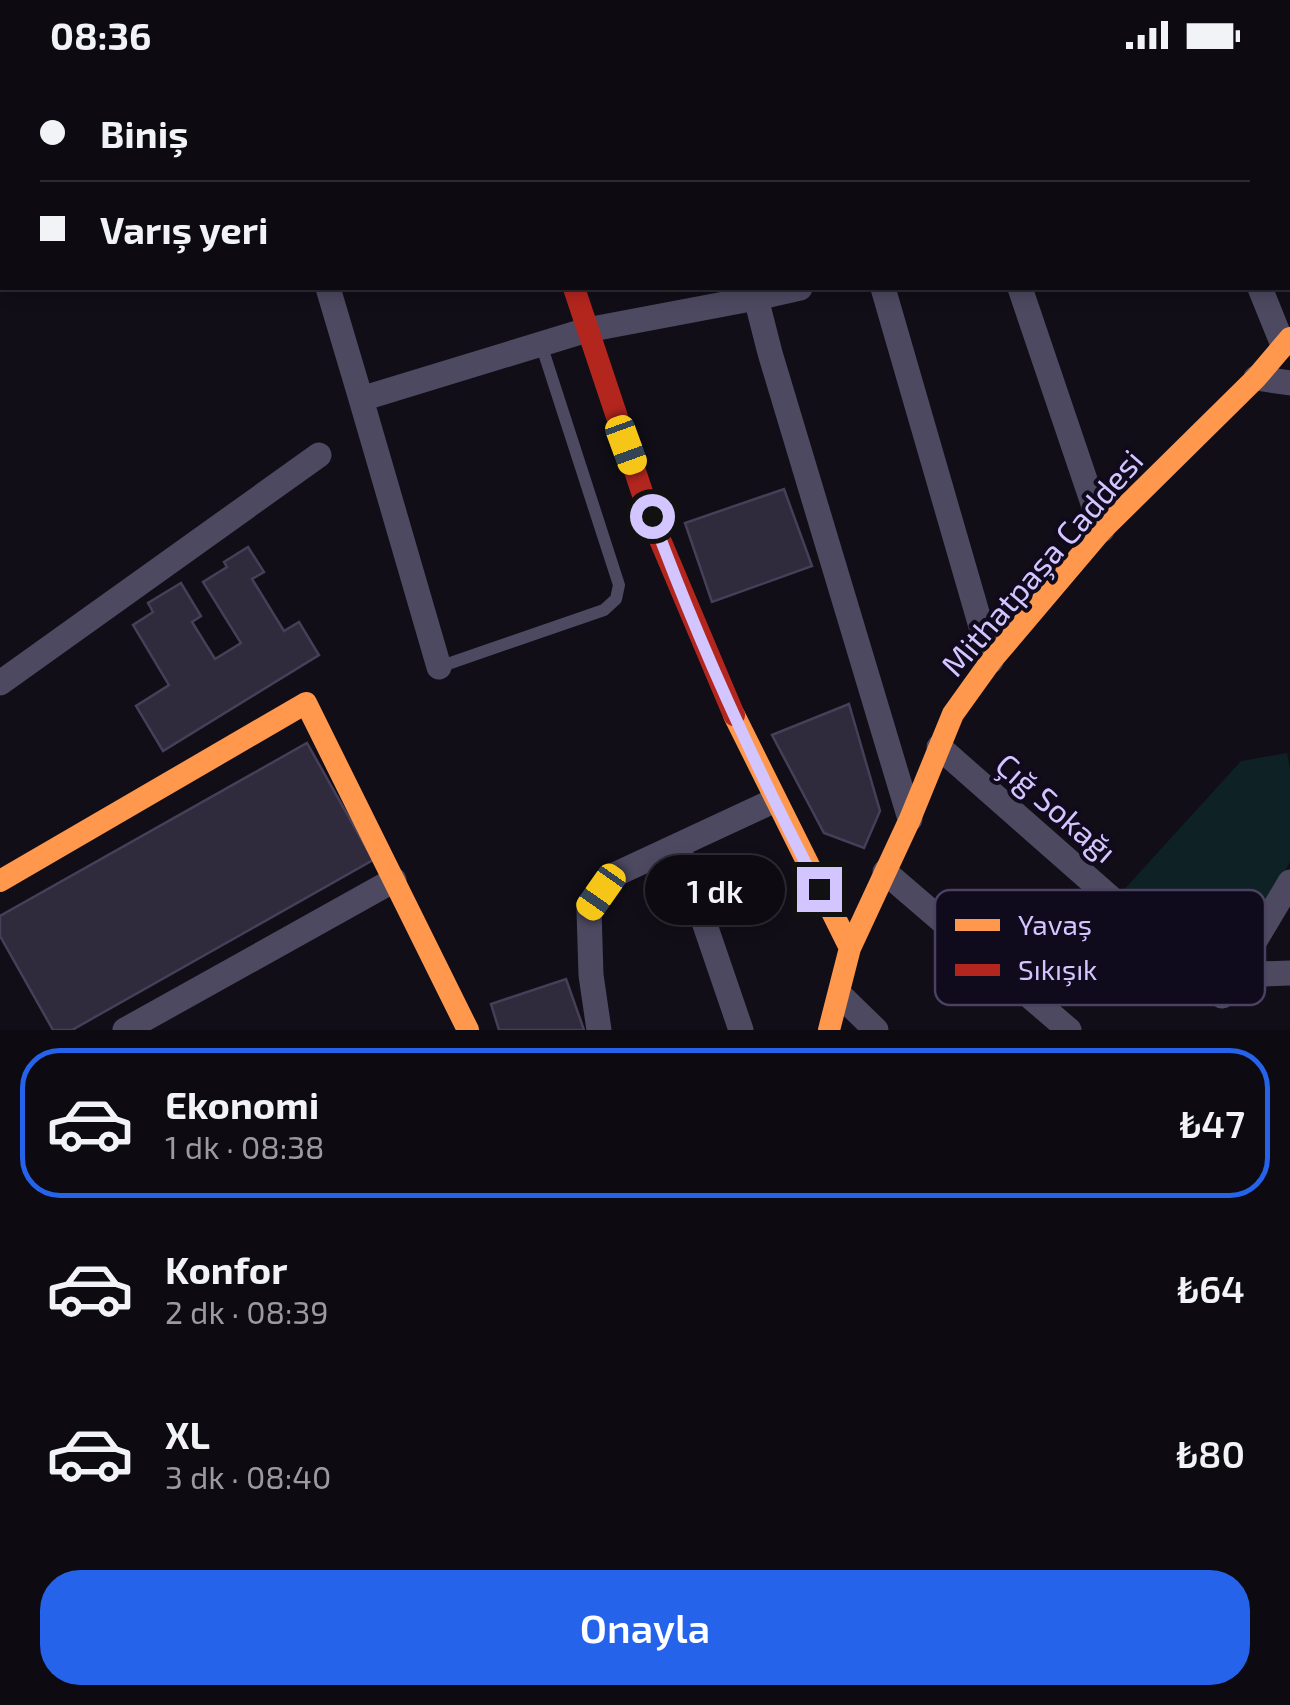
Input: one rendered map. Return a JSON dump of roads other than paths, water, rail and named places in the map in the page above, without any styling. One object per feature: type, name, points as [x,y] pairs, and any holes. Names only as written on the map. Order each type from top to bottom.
[{"type":"street","points":[[329,290],[439,668]]},
{"type":"street","points":[[575,290],[678,587],[774,801],[850,948]]},
{"type":"street","points":[[361,399],[587,330],[791,290]]},
{"type":"street","points":[[884,290],[991,661]]},
{"type":"street","points":[[1021,290],[1102,530]]},
{"type":"street","points":[[1261,290],[1286,342]]},
{"type":"street","points":[[756,298],[910,820]]},
{"type":"street","name":"Mithatpaşa Caddesi","points":[[829,1030],[850,948],[910,820],[952,714],[991,661],[1102,530],[1256,378],[1286,342]]},
{"type":"street","points":[[1256,378],[1290,383]]},
{"type":"street","points":[[0,683],[319,455]]},
{"type":"street","points":[[0,881],[306,703],[468,1030]]},
{"type":"street","name":"Çığ Sokağı","points":[[939,747],[1102,890]]},
{"type":"street","points":[[599,1030],[590,975],[589,910],[614,875],[774,801]]},
{"type":"street","points":[[678,846],[741,1030]]},
{"type":"street","points":[[885,872],[935,915]]},
{"type":"street","points":[[126,1030],[394,880]]},
{"type":"street","points":[[1265,924],[1290,882]]},
{"type":"street","points":[[1265,974],[1290,973]]},
{"type":"street","points":[[840,995],[876,1030]]},
{"type":"street","points":[[1040,1005],[1069,1030]]},
{"type":"lane","points":[[439,668],[604,610],[619,592],[542,344]]}]
